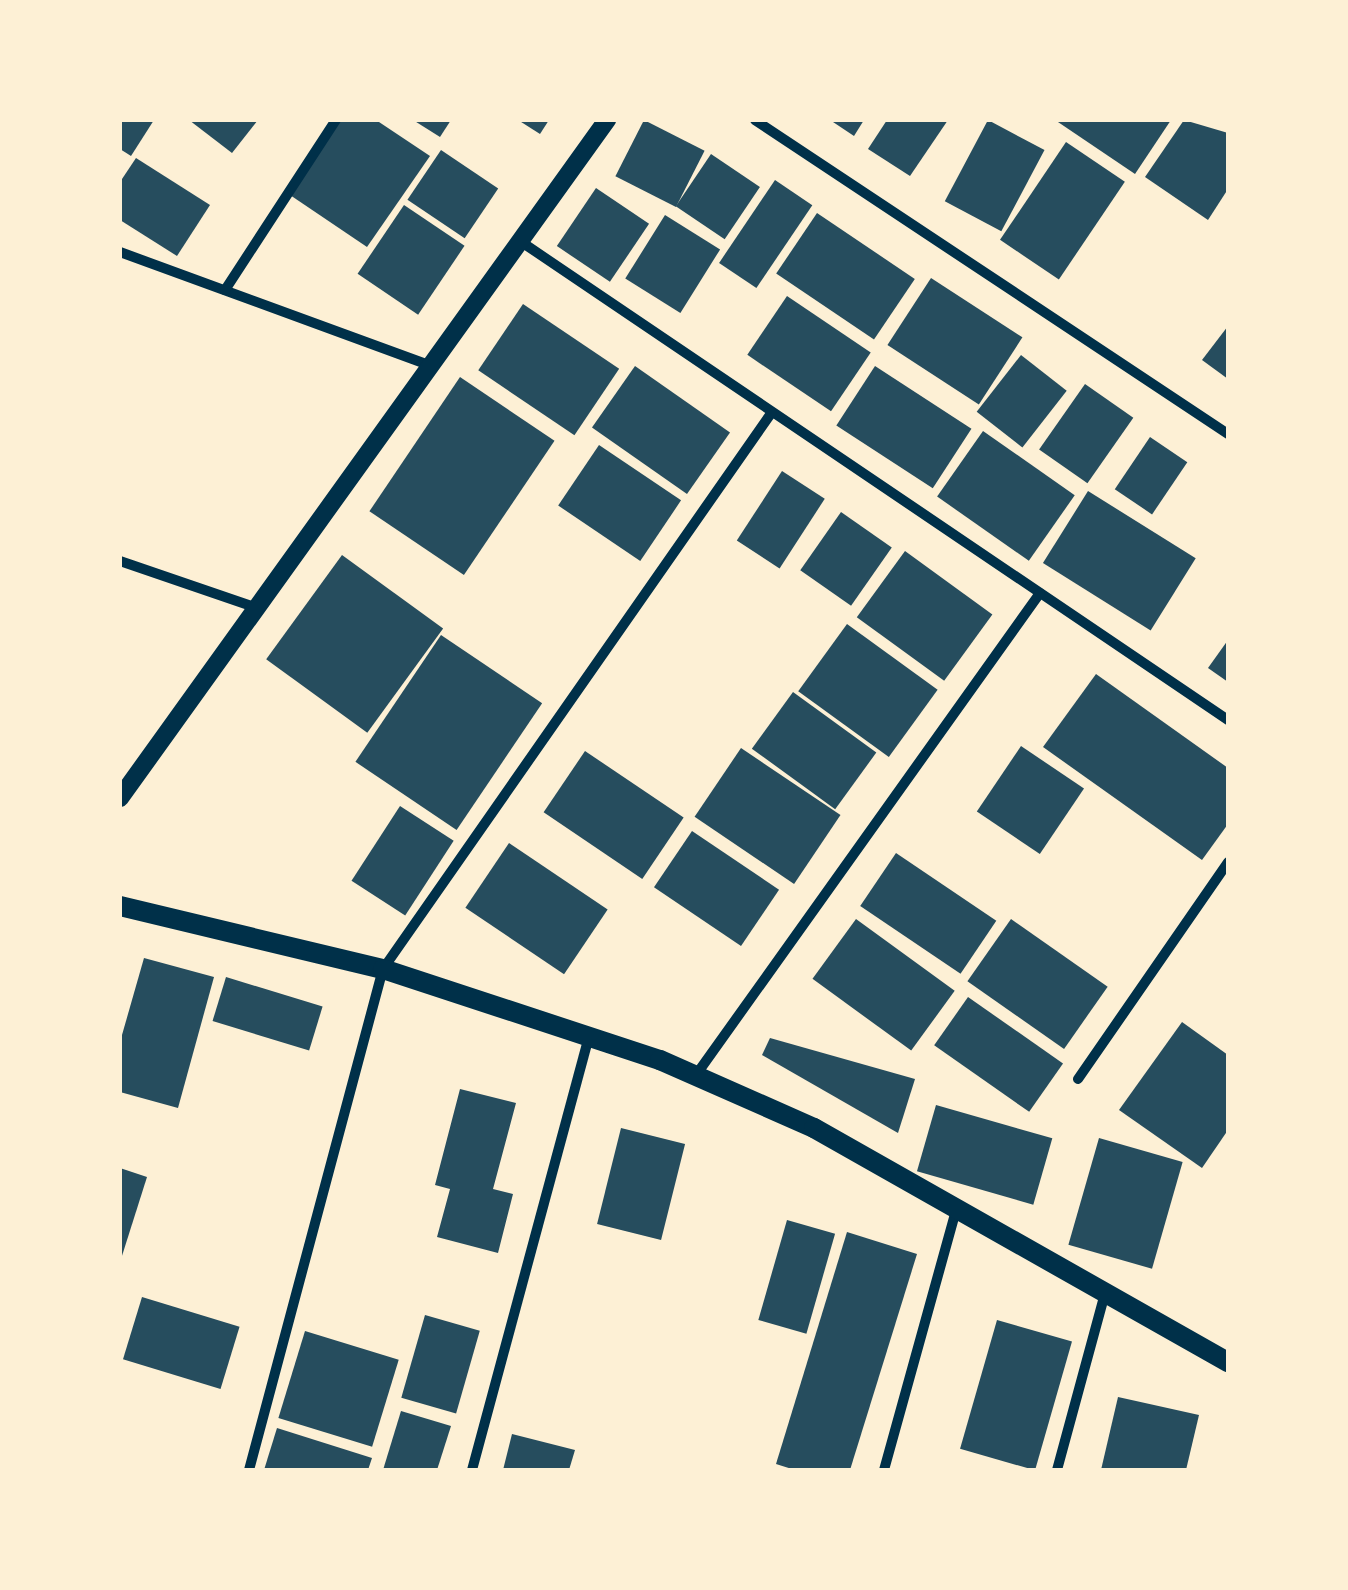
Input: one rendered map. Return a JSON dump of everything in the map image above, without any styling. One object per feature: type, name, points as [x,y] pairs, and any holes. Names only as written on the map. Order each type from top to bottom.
[{"type":"main road","points":[[120,906],[383,969],[590,1033],[696,1075],[814,1128],[1228,1362]]},
{"type":"street","points":[[226,290],[336,120]]},
{"type":"street","points":[[120,798],[607,120]]},
{"type":"street","points":[[756,120],[1228,434]]},
{"type":"street","points":[[520,241],[1228,720]]},
{"type":"street","points":[[120,252],[431,366]]},
{"type":"street","points":[[248,1470],[383,969],[772,412]]},
{"type":"street","points":[[120,561],[258,608]]},
{"type":"street","points":[[696,1075],[1040,593]]},
{"type":"street","points":[[1078,1079],[1228,862]]},
{"type":"street","points":[[472,1470],[590,1033]]},
{"type":"street","points":[[884,1470],[956,1211]]},
{"type":"street","points":[[1057,1470],[1106,1292]]},
{"type":"building","points":[[120,120],[154,120],[131,156],[120,149]]},
{"type":"building","points":[[189,120],[258,120],[232,153]]},
{"type":"building","points":[[341,120],[376,120],[430,156],[367,247],[290,195]]},
{"type":"building","points":[[413,120],[451,120],[440,137]]},
{"type":"building","points":[[518,120],[549,120],[540,134]]},
{"type":"building","points":[[644,120],[705,151],[676,207],[615,176]]},
{"type":"building","points":[[830,120],[864,120],[854,136]]},
{"type":"building","points":[[887,120],[948,120],[910,176],[868,149]]},
{"type":"building","points":[[988,120],[1045,150],[1001,231],[945,201]]},
{"type":"building","points":[[1055,120],[1171,120],[1135,174]]},
{"type":"building","points":[[1184,120],[1228,133],[1228,189],[1208,220],[1145,177]]},
{"type":"building","points":[[1066,142],[1125,182],[1059,280],[1000,240]]},
{"type":"building","points":[[441,150],[498,189],[465,238],[407,200]]},
{"type":"building","points":[[711,154],[760,187],[725,239],[676,206]]},
{"type":"building","points":[[136,158],[210,205],[177,256],[120,220],[120,182]]},
{"type":"building","points":[[775,180],[812,205],[756,288],[719,263]]},
{"type":"building","points":[[596,188],[649,224],[610,282],[557,246]]},
{"type":"building","points":[[404,205],[465,246],[418,315],[358,274]]},
{"type":"building","points":[[817,213],[915,279],[874,340],[776,274]]},
{"type":"building","points":[[665,215],[720,249],[680,313],[625,279]]},
{"type":"building","points":[[931,278],[1022,337],[979,404],[887,345]]},
{"type":"building","points":[[787,296],[871,352],[831,411],[747,355]]},
{"type":"building","points":[[523,304],[619,369],[574,435],[478,370]]},
{"type":"building","points":[[1228,326],[1228,379],[1202,360]]},
{"type":"building","points":[[1021,355],[1067,391],[1022,447],[977,412]]},
{"type":"building","points":[[635,366],[730,433],[687,494],[592,427]]},
{"type":"building","points":[[875,366],[971,429],[933,488],[836,426]]},
{"type":"building","points":[[460,377],[555,441],[464,575],[369,511]]},
{"type":"building","points":[[1085,384],[1133,418],[1087,483],[1039,450]]},
{"type":"building","points":[[983,431],[1075,495],[1029,561],[937,497]]},
{"type":"building","points":[[1150,437],[1187,462],[1152,514],[1115,489]]},
{"type":"building","points":[[599,445],[681,500],[640,561],[558,506]]},
{"type":"building","points":[[782,471],[825,499],[780,568],[737,541]]},
{"type":"building","points":[[1088,491],[1196,558],[1151,630],[1043,563]]},
{"type":"building","points":[[841,512],[892,548],[851,606],[800,570]]},
{"type":"building","points":[[905,551],[992,614],[944,681],[857,617]]},
{"type":"building","points":[[342,555],[443,628],[367,733],[266,659]]},
{"type":"building","points":[[847,624],[938,690],[889,757],[798,691]]},
{"type":"building","points":[[441,635],[542,703],[457,830],[355,762]]},
{"type":"building","points":[[1228,640],[1228,682],[1208,668]]},
{"type":"building","points":[[1096,674],[1228,768],[1228,824],[1202,860],[1043,747]]},
{"type":"building","points":[[793,692],[876,753],[835,809],[752,749]]},
{"type":"building","points":[[1021,746],[1084,788],[1040,854],[977,811]]},
{"type":"building","points":[[741,748],[840,815],[794,884],[695,817]]},
{"type":"building","points":[[585,751],[684,818],[642,879],[544,812]]},
{"type":"building","points":[[400,806],[454,841],[405,915],[352,881]]},
{"type":"building","points":[[692,831],[779,890],[741,946],[654,887]]},
{"type":"building","points":[[509,843],[608,910],[564,974],[465,908]]},
{"type":"building","points":[[896,853],[996,921],[961,974],[860,906]]},
{"type":"building","points":[[856,919],[955,991],[911,1051],[813,979]]},
{"type":"building","points":[[1011,919],[1108,987],[1064,1049],[967,981]]},
{"type":"building","points":[[144,958],[214,977],[178,1108],[120,1092],[120,1042]]},
{"type":"building","points":[[226,977],[323,1007],[309,1051],[213,1021]]},
{"type":"building","points":[[968,997],[1063,1064],[1029,1112],[934,1045]]},
{"type":"building","points":[[1182,1022],[1228,1055],[1228,1130],[1202,1168],[1119,1110]]},
{"type":"building","points":[[770,1038],[915,1079],[898,1133],[762,1055]]},
{"type":"building","points":[[460,1089],[516,1103],[493,1189],[513,1194],[498,1253],[437,1237],[450,1189],[435,1185]]},
{"type":"building","points":[[936,1105],[1052,1138],[1033,1205],[917,1171]]},
{"type":"building","points":[[621,1128],[685,1144],[661,1240],[597,1224]]},
{"type":"building","points":[[1099,1138],[1183,1162],[1152,1269],[1068,1245]]},
{"type":"building","points":[[120,1168],[147,1177],[121,1259],[120,1259]]},
{"type":"building","points":[[787,1220],[835,1234],[806,1334],[758,1320]]},
{"type":"building","points":[[847,1232],[917,1254],[850,1470],[795,1470],[776,1464]]},
{"type":"building","points":[[142,1297],[240,1327],[221,1389],[123,1359]]},
{"type":"building","points":[[425,1315],[480,1331],[456,1413],[401,1398]]},
{"type":"building","points":[[997,1320],[1072,1341],[1035,1470],[960,1449]]},
{"type":"building","points":[[305,1331],[399,1360],[372,1447],[278,1418]]},
{"type":"building","points":[[1118,1397],[1199,1415],[1186,1470],[1101,1470]]},
{"type":"building","points":[[401,1411],[451,1426],[437,1470],[383,1470]]},
{"type":"building","points":[[277,1428],[372,1458],[368,1470],[264,1470]]},
{"type":"building","points":[[512,1434],[575,1450],[569,1470],[503,1470]]}]
